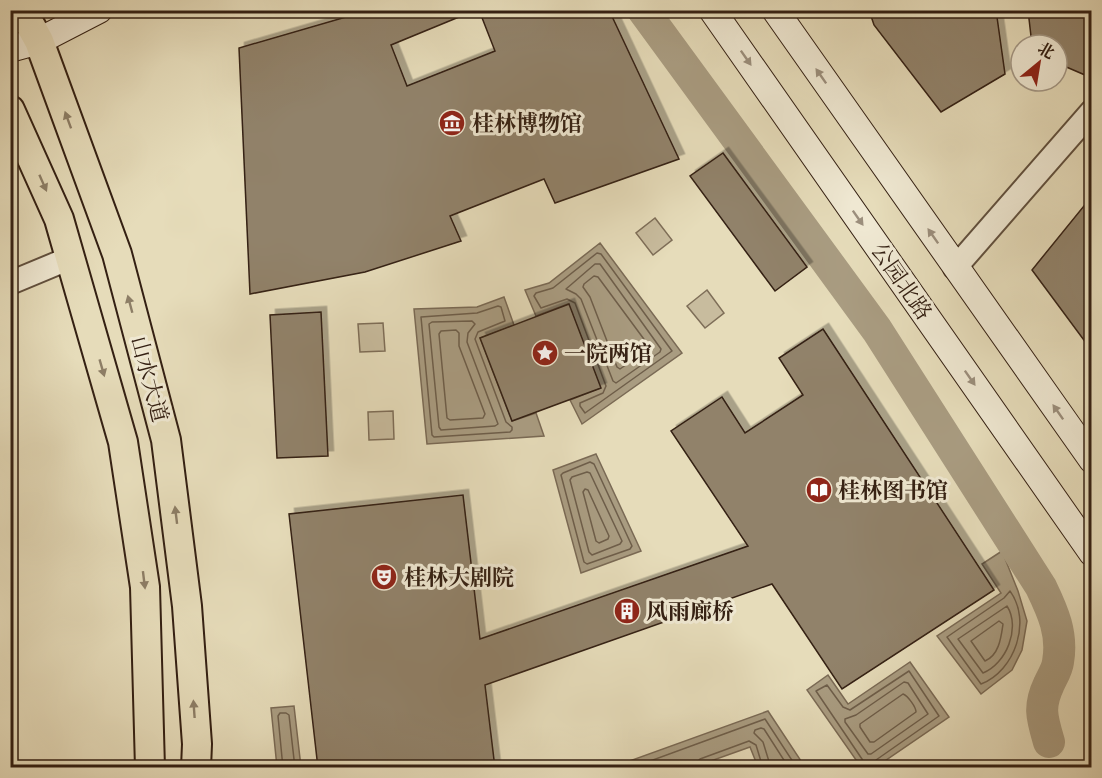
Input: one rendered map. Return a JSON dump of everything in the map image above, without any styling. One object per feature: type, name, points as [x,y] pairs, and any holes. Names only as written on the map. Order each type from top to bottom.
[{"type":"main road","name":"山水大道","points":[[22,10],[39,41],[117,254],[166,440],[187,606],[197,744],[196,768]]},
{"type":"main road","points":[[10,50],[39,41],[99,10]]},
{"type":"main road","name":"公园北路","points":[[712,10],[1092,553]]},
{"type":"main road","points":[[776,10],[958,272],[1092,459]]},
{"type":"main road","name":"山水大道","points":[[10,110],[59,219],[125,453],[145,586],[150,768]]},
{"type":"street","points":[[958,272],[1092,111]]},
{"type":"street","points":[[958,272],[1092,129]]},
{"type":"street","points":[[10,283],[70,258]]},
{"type":"shaded area","points":[[655,218],[672,240],[653,255],[636,233]]},
{"type":"shaded area","points":[[707,290],[724,313],[705,328],[687,306]]},
{"type":"shaded area","points":[[383,323],[385,351],[360,352],[358,324]]},
{"type":"shaded area","points":[[393,411],[394,439],[369,440],[368,412]]},
{"type":"water","points":[[600,243],[682,353],[582,424],[570,400],[600,388],[568,304],[536,316],[525,290],[549,283]]},
{"type":"water","points":[[504,297],[514,325],[480,338],[512,421],[536,413],[544,436],[427,444],[414,309],[477,307]]},
{"type":"water","points":[[596,454],[641,551],[581,573],[553,470]]},
{"type":"water","points":[[1002,551],[1027,621],[1022,650],[1012,670],[981,694],[937,636],[1001,593],[982,564]]},
{"type":"water","points":[[910,662],[949,717],[876,767],[861,767],[807,690],[828,675],[848,704]]},
{"type":"water","points":[[294,706],[301,767],[277,767],[271,708]]},
{"type":"water","points":[[768,711],[805,767],[758,767],[750,747],[694,767],[613,767]]},
{"type":"building","name":"桂林博物馆","points":[[370,10],[476,10],[391,45],[407,86],[495,51],[479,10],[609,10],[679,159],[555,203],[544,179],[450,216],[461,241],[365,272],[250,294],[239,48]]},
{"type":"building","points":[[869,10],[996,10],[1005,74],[941,112],[874,25]]},
{"type":"building","points":[[1028,10],[1092,10],[1092,78],[1069,68],[1069,33],[1031,33]]},
{"type":"building","points":[[723,153],[807,267],[775,291],[690,176]]},
{"type":"building","points":[[1092,196],[1092,351],[1032,270]]},
{"type":"building","points":[[569,304],[601,388],[512,421],[480,338]]},
{"type":"building","points":[[321,312],[328,456],[277,458],[270,315]]},
{"type":"building","points":[[823,329],[994,590],[842,689],[772,584],[485,685],[495,768],[318,768],[289,514],[463,495],[480,639],[748,546],[671,431],[722,397],[745,433],[803,395],[779,358]]},
{"type":"waterway","points":[[643,10],[877,330],[1041,587],[1053,614],[1059,642],[1056,671],[1042,706],[1049,742]]},
{"type":"place","name":"桂林博物馆","points":[[452,123]]},
{"type":"place","name":"一院两馆","points":[[545,353]]},
{"type":"place","name":"桂林图书馆","points":[[819,490]]},
{"type":"place","name":"桂林大剧院","points":[[384,577]]},
{"type":"place","name":"风雨廊桥","points":[[627,611]]}]
